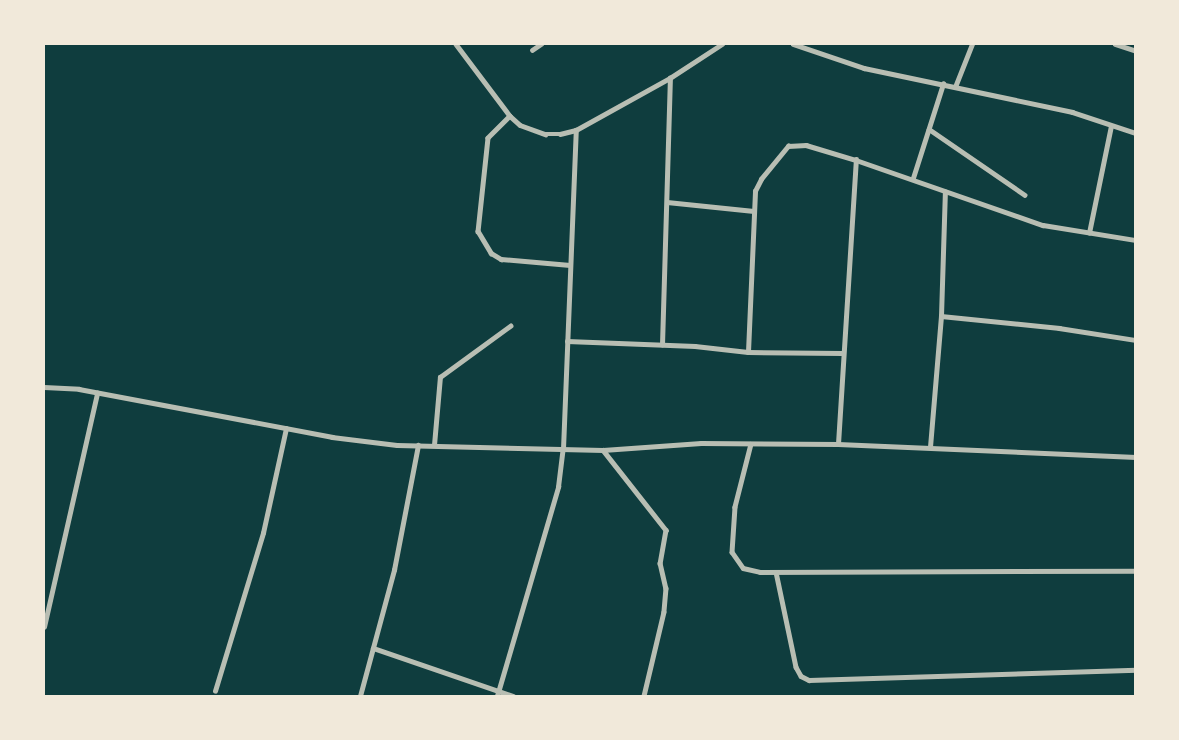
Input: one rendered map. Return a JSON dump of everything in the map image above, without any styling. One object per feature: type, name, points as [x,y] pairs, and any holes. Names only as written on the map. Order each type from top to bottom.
[{"type":"street","points":[[456,44],[510,116],[520,125],[545,134],[576,130],[670,78],[722,44]]},
{"type":"street","points":[[532,50],[541,44]]},
{"type":"street","points":[[793,44],[864,68],[1072,112],[1136,133]]},
{"type":"street","points":[[956,87],[972,44]]},
{"type":"street","points":[[1115,44],[1136,51]]},
{"type":"street","points":[[662,345],[670,78]]},
{"type":"street","points":[[913,178],[943,84]]},
{"type":"street","points":[[510,116],[488,138],[478,231],[491,253],[501,259],[570,265]]},
{"type":"street","points":[[1089,233],[1111,126]]},
{"type":"street","points":[[929,129],[1025,195]]},
{"type":"street","points":[[498,694],[558,487],[563,449],[576,130]]},
{"type":"street","points":[[748,352],[755,191],[760,179],[788,146],[806,145],[856,160],[1043,225],[1136,240]]},
{"type":"street","points":[[838,444],[856,160]]},
{"type":"street","points":[[930,447],[941,316],[945,192]]},
{"type":"street","points":[[667,202],[754,212]]},
{"type":"street","points":[[941,316],[1059,328],[1136,340]]},
{"type":"street","points":[[434,445],[440,377],[510,326]]},
{"type":"street","points":[[567,341],[748,352],[842,353]]},
{"type":"street","points":[[44,387],[59,386],[369,443],[603,450],[658,444],[838,444],[1136,457]]},
{"type":"street","points":[[44,627],[97,393]]},
{"type":"street","points":[[215,691],[263,533],[286,428]]},
{"type":"street","points":[[751,444],[735,507],[732,552],[743,568],[776,572],[1136,571]]},
{"type":"street","points":[[360,696],[400,540],[417,445]]},
{"type":"street","points":[[603,450],[666,530],[660,563],[666,588],[664,612],[644,696]]},
{"type":"street","points":[[776,572],[796,667],[801,676],[809,680],[1136,670]]},
{"type":"street","points":[[373,648],[498,694],[513,696]]}]
